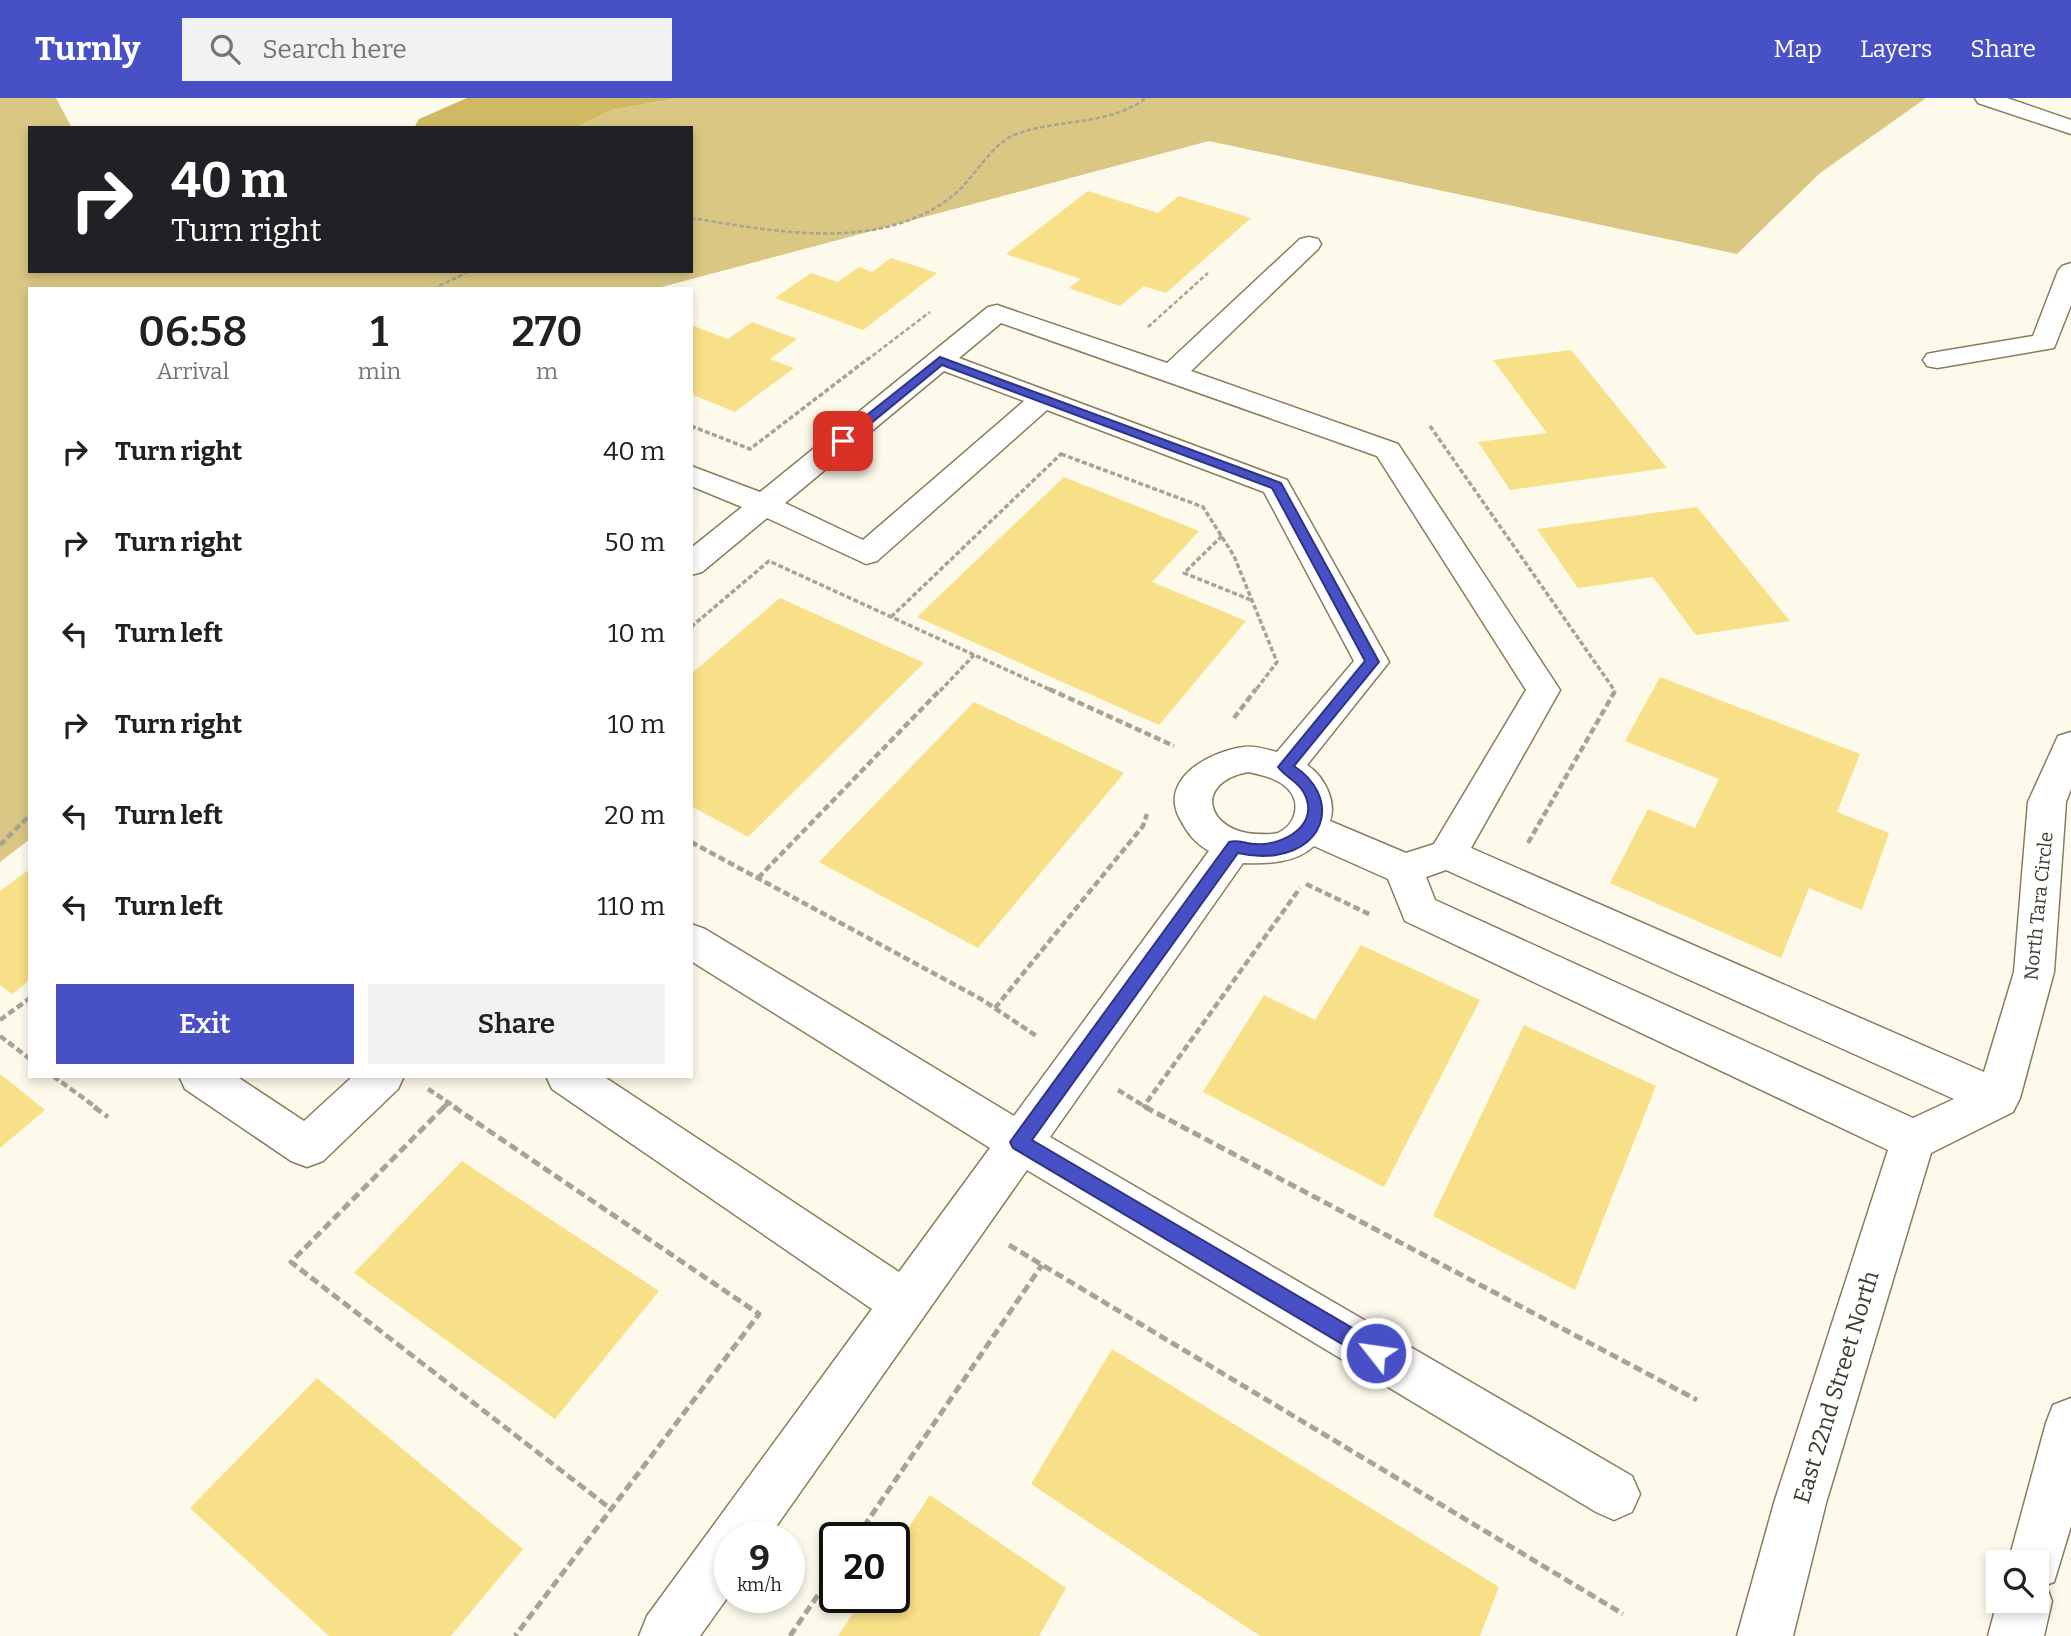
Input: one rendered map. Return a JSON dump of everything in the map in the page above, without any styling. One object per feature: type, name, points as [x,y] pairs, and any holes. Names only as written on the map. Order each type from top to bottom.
[{"type":"street","points":[[1986,98],[2071,127]]},
{"type":"street","points":[[1171,374],[1309,244]]},
{"type":"street","points":[[1937,360],[2044,342],[2071,271]]},
{"type":"street","points":[[693,563],[997,313],[1388,450],[1543,690],[1448,854],[1404,869],[1310,828]]},
{"type":"street","points":[[940,360],[1276,486],[1372,662],[1285,767]]},
{"type":"street","points":[[693,476],[765,505],[866,554],[1043,399]]},
{"type":"street","name":"North Tara Circle","points":[[1998,1098],[2035,972],[2047,802],[2071,745]]},
{"type":"street","points":[[1258,760],[1285,767],[1300,777],[1310,789],[1316,803],[1315,818],[1310,828],[1296,841],[1278,849],[1256,850],[1234,846],[1216,837],[1201,824],[1194,809],[1194,793],[1201,779],[1214,768],[1230,761],[1258,760]]},
{"type":"street","points":[[748,1522],[1234,846]]},
{"type":"street","points":[[1448,854],[1998,1098]]},
{"type":"street","points":[[1404,869],[1419,910],[1913,1140],[1998,1098]]},
{"type":"street","points":[[693,941],[1019,1142],[1614,1494]]},
{"type":"street","points":[[203,1078],[307,1147],[401,1080]]},
{"type":"street","points":[[570,1078],[904,1303]]},
{"type":"street","name":"East 22nd Street North","points":[[1765,1636],[1800,1503],[1913,1140]]},
{"type":"street","points":[[2038,1550],[2071,1423]]},
{"type":"street","points":[[667,1636],[714,1570]]},
{"type":"street","points":[[2016,1636],[2022,1613]]},
{"type":"path","points":[[693,218],[804,233],[851,233],[896,227],[942,204],[977,172],[997,146],[1010,136],[1035,128],[1121,113],[1139,105],[1146,98]]},
{"type":"path","points":[[437,287],[466,273]]},
{"type":"path","points":[[891,617],[1069,446]]},
{"type":"path","points":[[1061,454],[1203,507],[1222,536],[1234,556],[1277,662],[1228,726]]},
{"type":"path","points":[[1222,536],[1184,573],[1252,600]]},
{"type":"path","points":[[693,625],[769,561],[1182,750]]},
{"type":"path","points":[[758,878],[974,655]]},
{"type":"path","points":[[693,843],[995,1008],[1143,826],[1151,804]]},
{"type":"path","points":[[0,845],[28,817]]},
{"type":"path","points":[[1380,919],[1304,883],[1144,1107],[1697,1400]]},
{"type":"path","points":[[0,1020],[28,999]]},
{"type":"path","points":[[0,1036],[28,1057]]},
{"type":"path","points":[[56,1078],[107,1118]]},
{"type":"path","points":[[401,1080],[448,1103],[759,1314],[515,1636]]},
{"type":"path","points":[[448,1103],[291,1262],[611,1509]]},
{"type":"path","points":[[998,1238],[1623,1614]]},
{"type":"path","points":[[867,1522],[1042,1265]]},
{"type":"path","points":[[790,1636],[819,1593]]},
{"type":"shaded area","points":[[0,98],[56,98],[71,126],[28,126],[28,273],[693,273],[693,126],[579,126],[611,110],[678,98],[1926,98],[1820,173],[1737,254],[1209,141],[662,287],[28,287],[28,841],[0,862]]},
{"type":"shaded area","points":[[467,98],[678,98],[611,110],[579,126],[415,126],[419,119]]},
{"type":"building","points":[[1088,191],[1158,213],[1179,196],[1251,218],[1166,293],[1144,286],[1120,306],[1069,288],[1081,279],[1006,254]]},
{"type":"building","points":[[891,258],[937,273],[863,330],[775,298],[811,273],[838,282],[859,267],[872,272]]},
{"type":"building","points":[[752,322],[797,339],[770,359],[794,368],[735,412],[693,395],[693,326],[728,339]]},
{"type":"building","points":[[1571,350],[1667,468],[1510,490],[1478,442],[1547,433],[1493,360]]},
{"type":"building","points":[[1064,477],[1199,531],[1152,582],[1246,621],[1159,725],[917,617]]},
{"type":"building","points":[[1697,507],[1790,621],[1696,635],[1653,577],[1578,588],[1537,529]]},
{"type":"building","points":[[780,598],[924,663],[748,837],[693,807],[693,672]]},
{"type":"building","points":[[1660,677],[1860,754],[1837,812],[1889,833],[1862,910],[1809,888],[1781,958],[1610,883],[1648,809],[1695,828],[1719,779],[1625,741]]},
{"type":"building","points":[[974,702],[1124,773],[978,948],[819,862]]},
{"type":"building","points":[[28,870],[28,982],[12,994],[0,985],[0,891]]},
{"type":"building","points":[[1361,945],[1480,1000],[1384,1187],[1203,1092],[1264,995],[1315,1020]]},
{"type":"building","points":[[1524,1025],[1656,1086],[1575,1290],[1433,1216]]},
{"type":"building","points":[[0,1074],[45,1110],[0,1148]]},
{"type":"building","points":[[462,1161],[659,1291],[555,1419],[354,1273]]},
{"type":"building","points":[[1112,1349],[1499,1587],[1480,1636],[1260,1636],[1031,1484]]},
{"type":"building","points":[[317,1378],[523,1549],[451,1636],[329,1636],[190,1508]]},
{"type":"building","points":[[930,1495],[1066,1588],[1039,1636],[838,1636],[853,1613],[910,1613],[910,1526]]},
{"type":"route","points":[[843,441],[940,360],[1276,486],[1372,662],[1285,767],[1300,777],[1310,789],[1316,803],[1315,818],[1310,828],[1296,841],[1278,849],[1256,850],[1234,846],[1019,1142],[1376,1353]]}]
